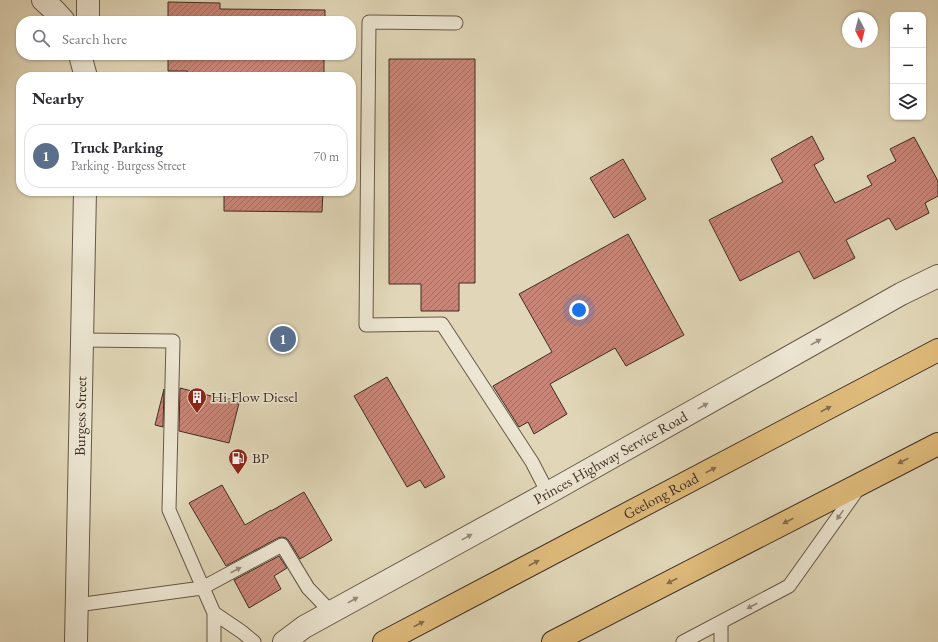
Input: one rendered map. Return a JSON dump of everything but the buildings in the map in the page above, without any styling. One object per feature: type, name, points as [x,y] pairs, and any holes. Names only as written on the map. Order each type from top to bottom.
[{"type":"highway","name":"Geelong Road","points":[[384,642],[938,350]]},
{"type":"highway","points":[[553,642],[938,444]]},
{"type":"street","points":[[42,0],[50,5],[60,16]]},
{"type":"street","points":[[88,0],[88,16]]},
{"type":"street","points":[[82,60],[85,72]]},
{"type":"street","points":[[87,72],[88,60]]},
{"type":"street","name":"Burgess Street","points":[[76,642],[86,196]]},
{"type":"street","name":"Princes Highway Service Road","points":[[284,642],[304,627],[548,493],[901,294],[938,276]]},
{"type":"lane","points":[[456,23],[369,22],[366,324],[442,324],[532,462],[548,493]]},
{"type":"lane","points":[[82,340],[173,341],[169,510],[214,613],[214,642]]},
{"type":"lane","points":[[683,642],[790,586],[862,483]]},
{"type":"lane","points":[[77,605],[202,588],[282,545],[308,588],[332,612]]},
{"type":"lane","points":[[214,613],[254,642]]},
{"type":"lane","points":[[721,622],[721,642]]},
{"type":"place","name":"Truck Parking","points":[[283,339]]},
{"type":"place","name":"Hi-Flow Diesel","points":[[197,414]]},
{"type":"place","name":"BP","points":[[238,475]]}]
